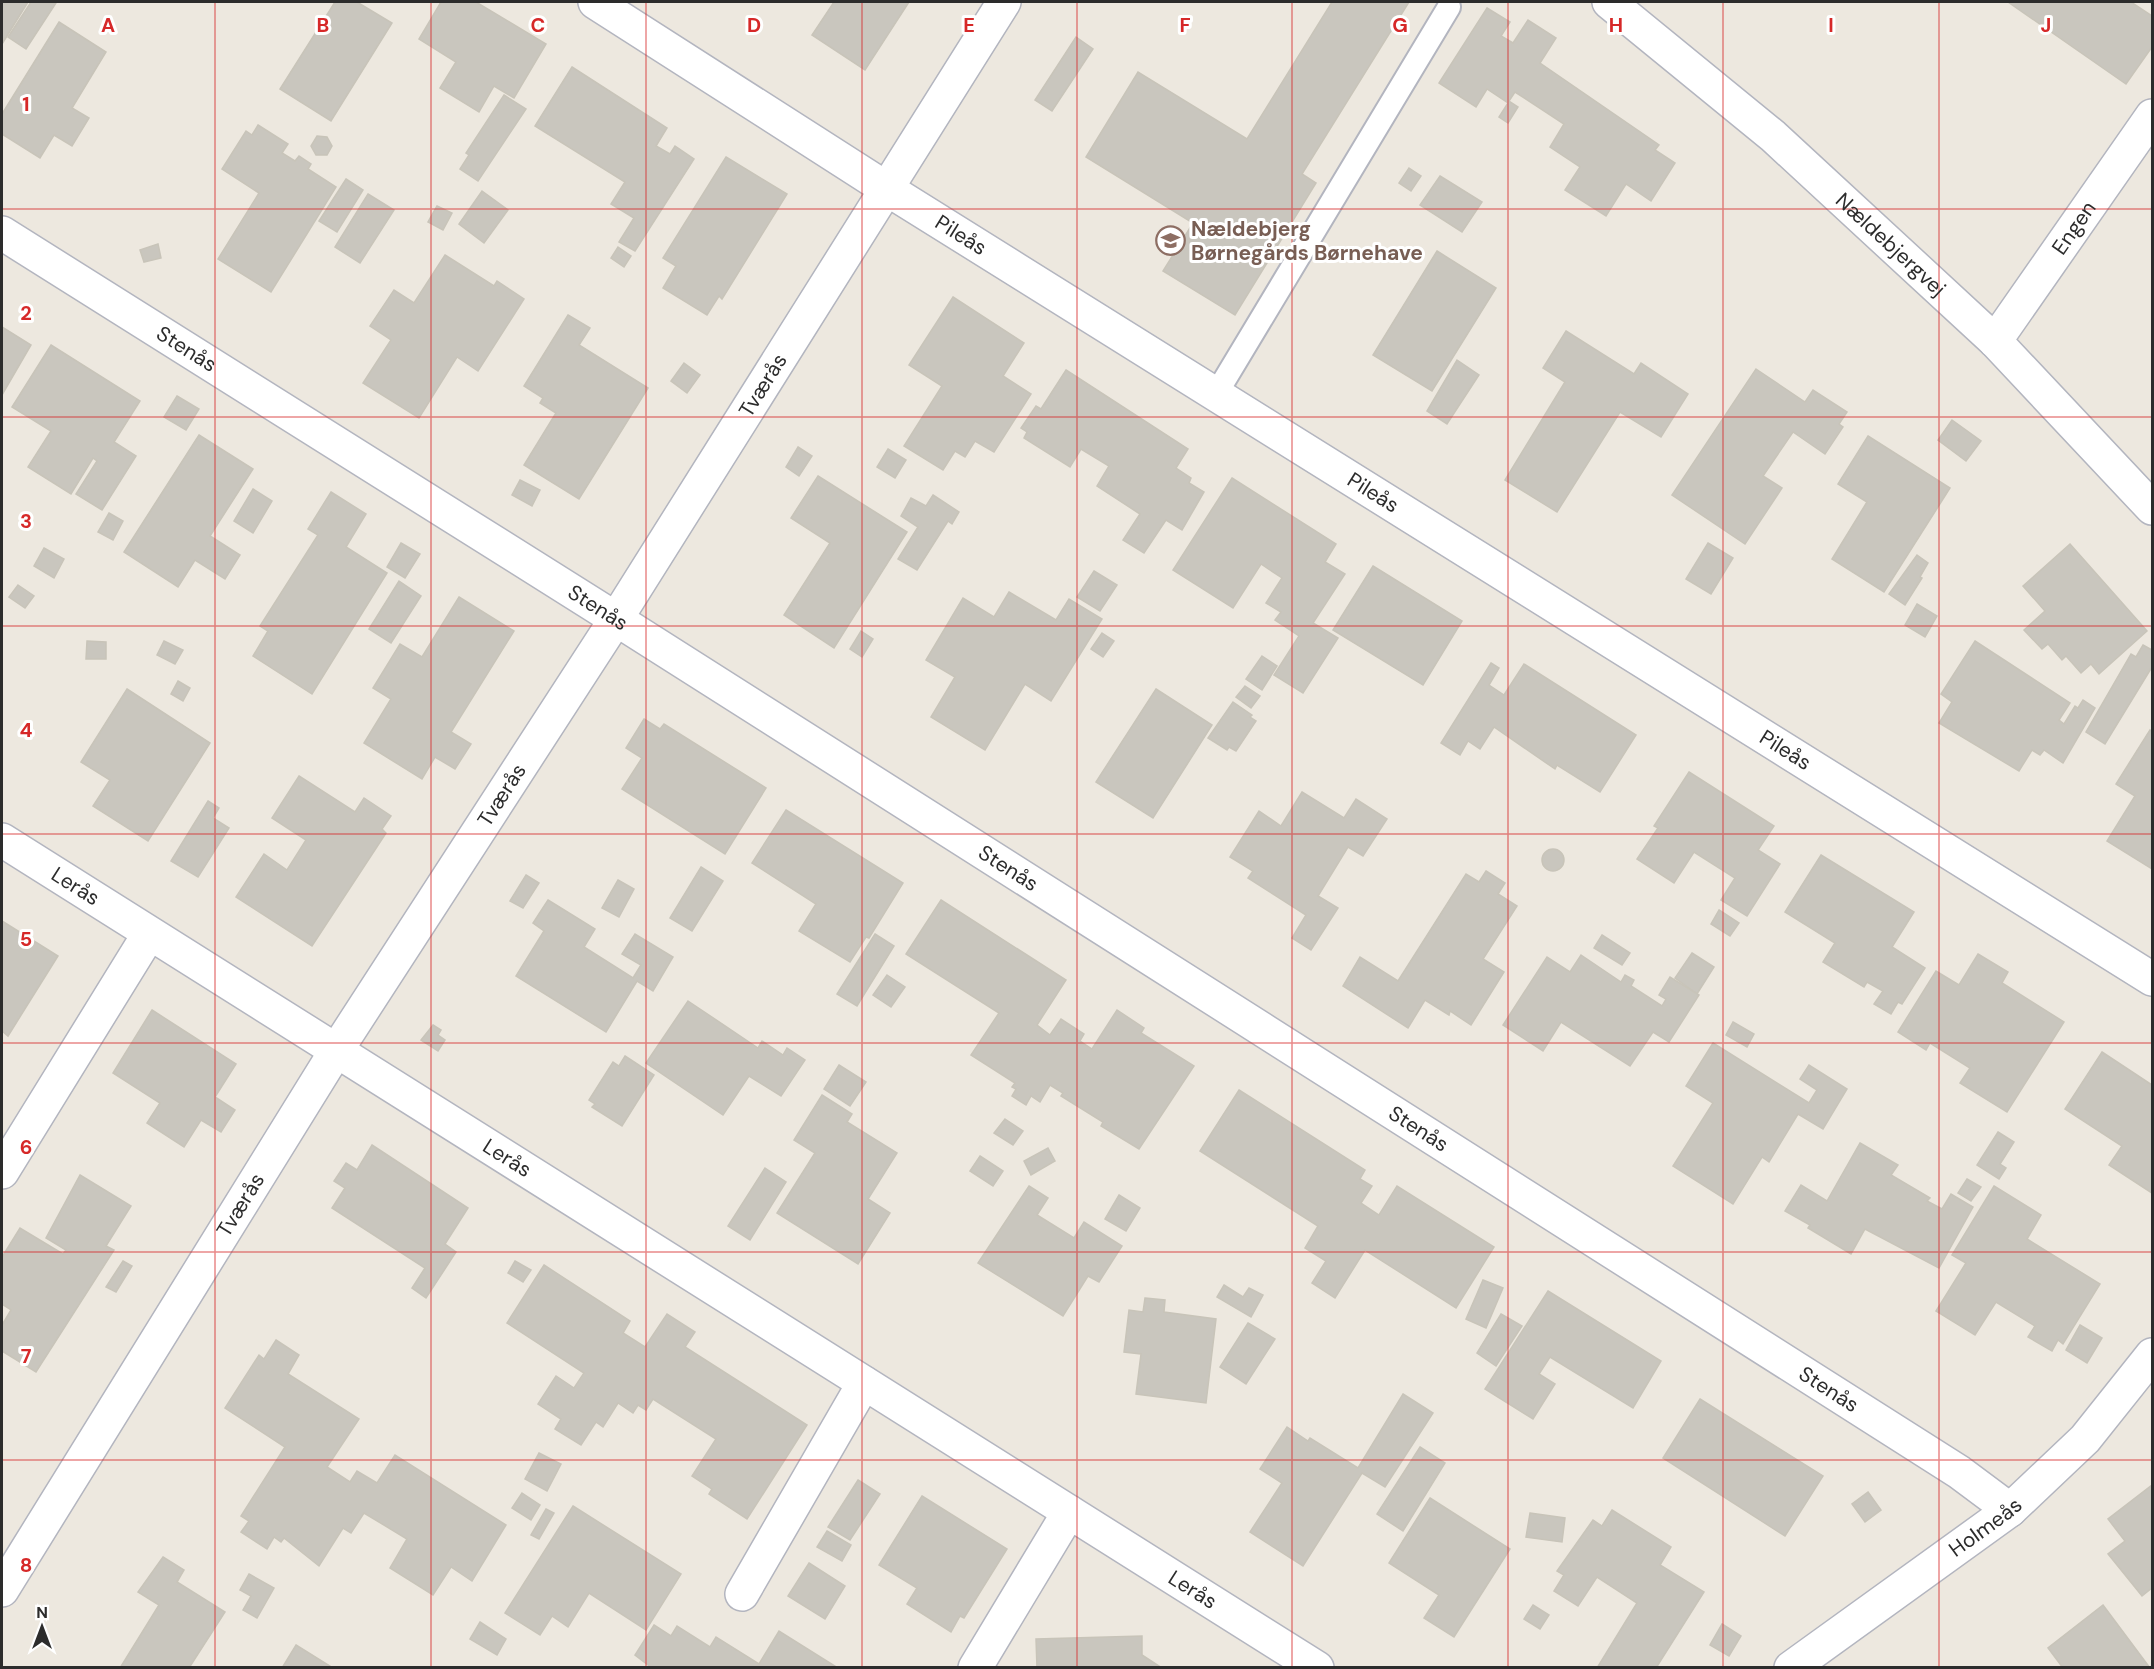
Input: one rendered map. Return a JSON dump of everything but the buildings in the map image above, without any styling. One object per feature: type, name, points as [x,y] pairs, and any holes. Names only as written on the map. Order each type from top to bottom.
[{"type":"street","name":"Pileås","points":[[595,2],[887,189],[2152,979]]},
{"type":"street","name":"Tværås","points":[[2,1590],[336,1051],[616,619],[1004,2]]},
{"type":"street","name":"Nældebjergvej","points":[[1609,2],[1773,136],[1995,341],[2152,508]]},
{"type":"street","name":"Engen","points":[[1995,341],[2152,116]]},
{"type":"street","name":"Stenås","points":[[2,233],[616,619],[1939,1460],[2010,1510]]},
{"type":"street","name":"Lerås","points":[[2,840],[1317,1668]]},
{"type":"street","points":[[2,1172],[149,934]]},
{"type":"street","name":"Holmeås","points":[[1791,1668],[2010,1510],[2085,1439],[2152,1355]]},
{"type":"street","points":[[742,1594],[864,1383]]},
{"type":"street","points":[[975,1668],[1069,1512]]},
{"type":"lane","points":[[1215,393],[1449,6]]},
{"type":"place","name":"Nældebjerg Børnegårds Børnehave","points":[[1170,241]]}]
